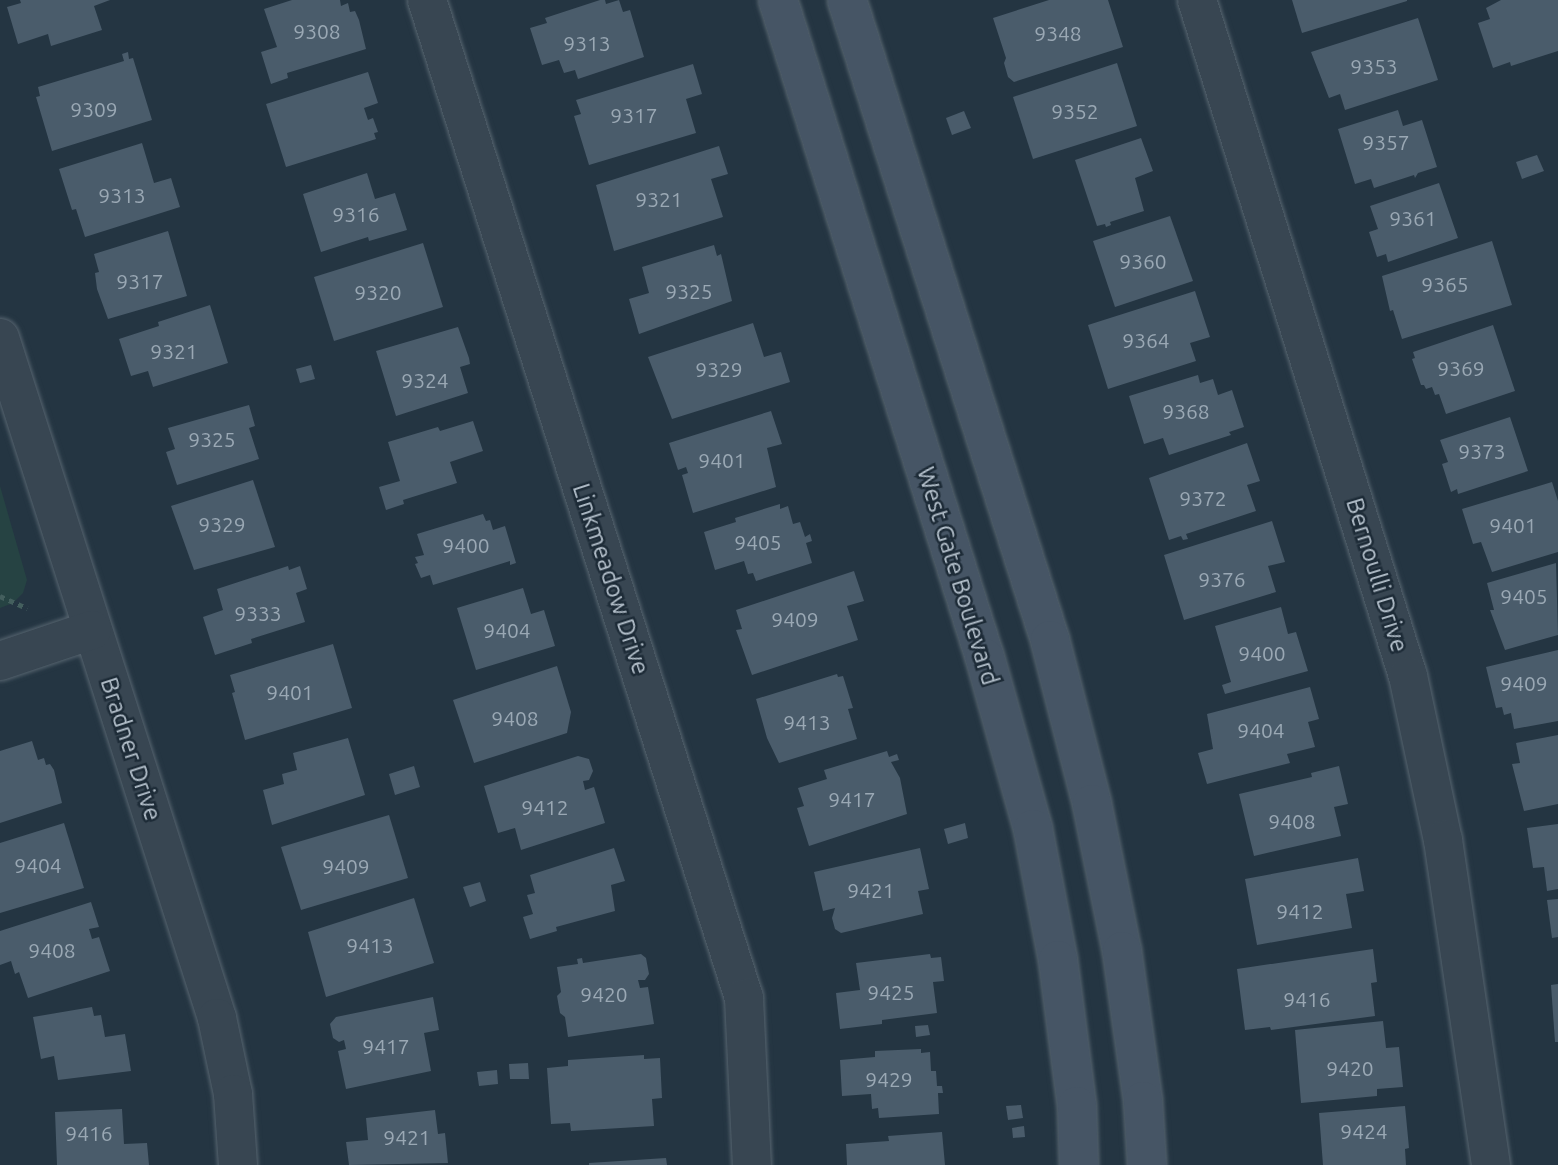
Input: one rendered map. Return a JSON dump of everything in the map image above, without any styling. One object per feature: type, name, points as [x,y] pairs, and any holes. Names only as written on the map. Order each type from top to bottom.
[{"type":"main road","name":"West Gate Boulevard","points":[[778,0],[985,659],[1033,829],[1058,960],[1077,1106],[1079,1165]]},
{"type":"main road","points":[[847,0],[1049,640],[1089,791],[1122,951],[1143,1101],[1147,1165]]},
{"type":"street","name":"Linkmeadow Drive","points":[[427,0],[744,998],[752,1165]]},
{"type":"street","name":"Bernoulli Drive","points":[[1197,0],[1408,676],[1443,840],[1491,1165]]},
{"type":"street","name":"Bradner Drive","points":[[0,338],[217,1018],[233,1094],[238,1165]]},
{"type":"street","points":[[0,661],[92,630]]},
{"type":"path","points":[[0,596],[27,608]]},
{"type":"green space","points":[[0,486],[27,580],[23,593],[13,603],[0,608]]},
{"type":"building","points":[[20,0],[110,0],[94,6],[102,30],[51,46],[48,34],[18,44],[7,7],[21,3]]},
{"type":"building","points":[[292,0],[340,0],[341,6],[348,3],[350,12],[355,11],[359,20],[366,49],[287,73],[288,78],[271,84],[261,52],[277,47],[264,9]]},
{"type":"building","points":[[605,0],[606,4],[619,0],[623,12],[630,10],[644,57],[578,79],[575,70],[564,73],[559,60],[542,65],[530,28],[547,23],[545,18]]},
{"type":"building","points":[[1049,0],[1108,0],[1123,47],[1014,82],[1008,77],[1004,63],[1006,58],[993,18]]},
{"type":"building","points":[[1292,0],[1407,0],[1407,1],[1302,33]]},
{"type":"building","points":[[1501,0],[1558,0],[1558,51],[1511,66],[1510,62],[1493,68],[1478,23],[1490,19],[1486,8]]},
{"type":"building","points":[[1418,18],[1438,80],[1345,110],[1340,94],[1329,98],[1311,52]]},
{"type":"building","points":[[128,52],[129,59],[133,58],[152,120],[52,151],[36,97],[40,96],[38,87],[124,61],[122,54]]},
{"type":"building","points":[[1117,63],[1137,126],[1033,159],[1013,97]]},
{"type":"building","points":[[693,64],[702,94],[686,99],[696,133],[589,165],[574,116],[581,114],[576,100]]},
{"type":"building","points":[[368,72],[378,103],[364,108],[368,120],[373,118],[378,132],[374,133],[376,139],[286,167],[266,104]]},
{"type":"building","points":[[1398,110],[1403,126],[1422,120],[1437,167],[1418,173],[1415,178],[1414,175],[1374,188],[1371,179],[1355,184],[1338,129]]},
{"type":"building","points":[[964,111],[971,128],[952,135],[946,118]]},
{"type":"building","points":[[1141,138],[1153,171],[1135,178],[1144,211],[1110,222],[1111,225],[1106,227],[1105,224],[1097,226],[1075,160]]},
{"type":"building","points":[[142,143],[154,183],[171,178],[180,207],[85,237],[76,209],[72,210],[59,169]]},
{"type":"building","points":[[719,146],[728,174],[711,179],[723,217],[614,251],[596,185]]},
{"type":"building","points":[[1537,155],[1544,171],[1522,179],[1516,162]]},
{"type":"building","points":[[367,173],[375,199],[395,193],[407,230],[369,241],[368,237],[321,252],[303,194]]},
{"type":"building","points":[[1439,183],[1458,238],[1388,262],[1386,254],[1377,257],[1369,232],[1378,229],[1370,206]]},
{"type":"building","points":[[1170,216],[1193,281],[1115,307],[1093,241]]},
{"type":"building","points":[[168,231],[187,296],[108,319],[97,289],[95,273],[99,272],[94,254]]},
{"type":"building","points":[[1492,241],[1512,305],[1402,339],[1393,310],[1390,311],[1382,276]]},
{"type":"building","points":[[423,243],[443,307],[334,341],[314,277]]},
{"type":"building","points":[[714,245],[717,256],[721,254],[732,301],[639,334],[629,299],[649,293],[642,267]]},
{"type":"building","points":[[1195,291],[1210,337],[1190,343],[1196,361],[1108,389],[1088,325]]},
{"type":"building","points":[[210,305],[228,363],[153,387],[148,371],[131,376],[119,339],[159,326],[158,322]]},
{"type":"building","points":[[753,323],[764,357],[781,352],[790,382],[672,419],[648,357]]},
{"type":"building","points":[[1493,325],[1515,391],[1446,414],[1439,394],[1435,395],[1432,387],[1426,389],[1421,385],[1412,359],[1415,358],[1413,352]]},
{"type":"building","points":[[458,327],[470,364],[460,367],[468,393],[396,416],[376,351]]},
{"type":"building","points":[[311,365],[315,379],[300,383],[296,369]]},
{"type":"building","points":[[1198,375],[1200,383],[1213,379],[1218,395],[1232,390],[1244,427],[1229,432],[1231,435],[1169,455],[1163,438],[1144,444],[1129,396]]},
{"type":"building","points":[[249,405],[255,426],[249,428],[259,459],[177,485],[166,452],[175,449],[168,428]]},
{"type":"building","points":[[771,411],[782,444],[767,448],[776,487],[693,513],[682,475],[688,473],[686,467],[678,470],[669,443]]},
{"type":"building","points":[[1510,417],[1528,471],[1458,494],[1457,489],[1451,492],[1442,464],[1448,462],[1440,440]]},
{"type":"building","points":[[473,421],[483,451],[450,462],[457,483],[403,500],[404,504],[386,510],[379,487],[400,481],[388,442],[438,427],[440,431]]},
{"type":"building","points":[[1247,443],[1260,481],[1247,485],[1256,511],[1186,534],[1188,539],[1183,540],[1181,536],[1169,540],[1149,478]]},
{"type":"building","points":[[253,480],[275,547],[194,570],[171,506]]},
{"type":"building","points":[[1552,482],[1558,501],[1558,552],[1492,572],[1481,542],[1473,544],[1462,509]]},
{"type":"building","points":[[780,504],[780,509],[788,506],[793,524],[800,522],[805,537],[810,534],[812,541],[806,543],[812,563],[756,581],[753,573],[748,574],[744,561],[715,570],[704,532],[736,522],[735,518]]},
{"type":"building","points":[[483,514],[486,521],[490,520],[493,530],[505,526],[516,563],[510,565],[510,561],[433,585],[430,575],[421,578],[415,557],[424,555],[417,534]]},
{"type":"building","points":[[1272,521],[1285,562],[1268,566],[1276,592],[1184,620],[1164,555]]},
{"type":"building","points":[[1556,563],[1558,635],[1505,650],[1490,610],[1494,610],[1487,583]]},
{"type":"building","points":[[288,566],[289,570],[300,566],[307,589],[296,593],[305,622],[251,639],[252,643],[215,655],[203,617],[223,610],[217,589]]},
{"type":"building","points":[[854,571],[864,601],[847,606],[858,640],[752,675],[736,630],[742,629],[736,610]]},
{"type":"building","points":[[523,588],[531,614],[544,610],[555,646],[476,670],[457,608]]},
{"type":"building","points":[[1281,607],[1288,634],[1296,632],[1308,671],[1225,694],[1222,685],[1231,682],[1215,626]]},
{"type":"building","points":[[333,644],[352,708],[245,740],[230,675]]},
{"type":"building","points":[[1558,650],[1558,721],[1514,729],[1511,713],[1504,715],[1502,707],[1496,708],[1486,667]]},
{"type":"building","points":[[557,666],[571,712],[567,733],[474,763],[453,700]]},
{"type":"building","points":[[837,674],[838,677],[843,676],[853,708],[848,709],[857,739],[779,763],[767,738],[756,699]]},
{"type":"building","points":[[1310,687],[1319,719],[1308,722],[1315,747],[1287,754],[1290,763],[1207,784],[1198,753],[1213,749],[1207,714]]},
{"type":"building","points":[[1558,735],[1558,804],[1524,811],[1512,764],[1520,763],[1516,743]]},
{"type":"building","points":[[348,738],[365,795],[272,825],[263,790],[284,784],[282,774],[297,770],[293,753]]},
{"type":"building","points":[[32,741],[38,760],[44,758],[46,765],[50,764],[54,770],[62,803],[0,823],[0,751]]},
{"type":"building","points":[[887,751],[889,757],[897,754],[899,760],[891,762],[900,778],[907,814],[809,846],[797,808],[804,806],[798,788],[827,779],[824,770]]},
{"type":"building","points":[[578,756],[589,759],[593,771],[589,780],[583,781],[585,790],[594,787],[605,823],[521,850],[515,828],[498,833],[484,786]]},
{"type":"building","points":[[414,766],[420,787],[395,795],[389,774]]},
{"type":"building","points":[[1339,766],[1348,804],[1334,807],[1341,836],[1254,856],[1239,794],[1312,777],[1311,773]]},
{"type":"building","points":[[389,815],[408,878],[301,910],[281,847]]},
{"type":"building","points":[[64,823],[84,888],[0,913],[0,843]]},
{"type":"building","points":[[965,823],[968,838],[948,844],[944,829]]},
{"type":"building","points":[[1558,824],[1558,889],[1547,891],[1544,867],[1533,868],[1527,828]]},
{"type":"building","points":[[614,848],[625,881],[611,885],[615,911],[556,927],[557,931],[530,939],[523,917],[533,914],[527,895],[535,893],[530,875]]},
{"type":"building","points":[[920,848],[929,889],[918,891],[923,914],[841,933],[835,929],[832,918],[835,908],[823,911],[814,872]]},
{"type":"building","points":[[1358,858],[1364,891],[1346,894],[1352,928],[1257,945],[1245,879]]},
{"type":"building","points":[[480,882],[486,901],[470,907],[463,887]]},
{"type":"building","points":[[414,898],[434,963],[326,997],[308,932]]},
{"type":"building","points":[[1558,899],[1558,937],[1552,938],[1547,900]]},
{"type":"building","points":[[91,902],[99,927],[89,929],[92,939],[99,937],[110,971],[28,998],[19,972],[15,974],[11,961],[0,965],[0,931]]},
{"type":"building","points":[[1373,949],[1377,982],[1371,983],[1375,1016],[1271,1030],[1270,1027],[1245,1030],[1237,969]]},
{"type":"building","points":[[641,954],[646,958],[649,974],[645,980],[638,980],[640,988],[648,987],[654,1024],[568,1037],[565,1017],[560,1013],[557,996],[561,992],[557,967],[578,964],[577,959],[582,958],[583,963]]},
{"type":"building","points":[[930,954],[931,958],[941,957],[944,981],[933,982],[937,1013],[840,1029],[836,993],[860,990],[856,963]]},
{"type":"building","points":[[1558,984],[1558,1042],[1555,1042],[1551,985]]},
{"type":"building","points":[[433,997],[439,1030],[424,1033],[431,1071],[346,1089],[338,1051],[346,1049],[344,1040],[339,1042],[333,1038],[330,1024],[336,1017]]},
{"type":"building","points":[[92,1007],[94,1016],[101,1015],[105,1037],[125,1034],[131,1071],[58,1080],[54,1056],[41,1059],[33,1017]]},
{"type":"building","points":[[1383,1021],[1386,1048],[1399,1047],[1403,1087],[1377,1089],[1377,1096],[1301,1103],[1295,1030]]},
{"type":"building","points":[[928,1025],[930,1035],[916,1037],[915,1026]]},
{"type":"building","points":[[921,1049],[921,1053],[930,1052],[931,1071],[936,1071],[937,1086],[942,1086],[943,1093],[938,1093],[939,1114],[879,1118],[878,1108],[872,1109],[871,1094],[842,1096],[840,1060],[875,1057],[875,1051]]},
{"type":"building","points":[[644,1055],[644,1059],[660,1058],[662,1098],[652,1099],[654,1126],[571,1131],[570,1123],[551,1124],[547,1068],[568,1066],[568,1060]]},
{"type":"building","points":[[528,1063],[529,1079],[510,1079],[509,1064]]},
{"type":"building","points":[[497,1070],[498,1084],[479,1086],[477,1072]]},
{"type":"building","points":[[1021,1105],[1023,1118],[1008,1120],[1006,1106]]},
{"type":"building","points":[[1405,1106],[1409,1148],[1405,1149],[1406,1165],[1323,1165],[1319,1113]]},
{"type":"building","points":[[122,1109],[124,1144],[147,1143],[149,1165],[57,1165],[55,1112]]},
{"type":"building","points":[[435,1110],[438,1134],[445,1133],[448,1163],[349,1165],[346,1142],[368,1140],[366,1118]]},
{"type":"building","points":[[1024,1126],[1025,1137],[1013,1138],[1012,1128]]},
{"type":"building","points":[[942,1132],[945,1165],[847,1165],[846,1144],[889,1141],[888,1136]]},
{"type":"building","points":[[666,1158],[667,1165],[589,1165],[589,1163]]}]
